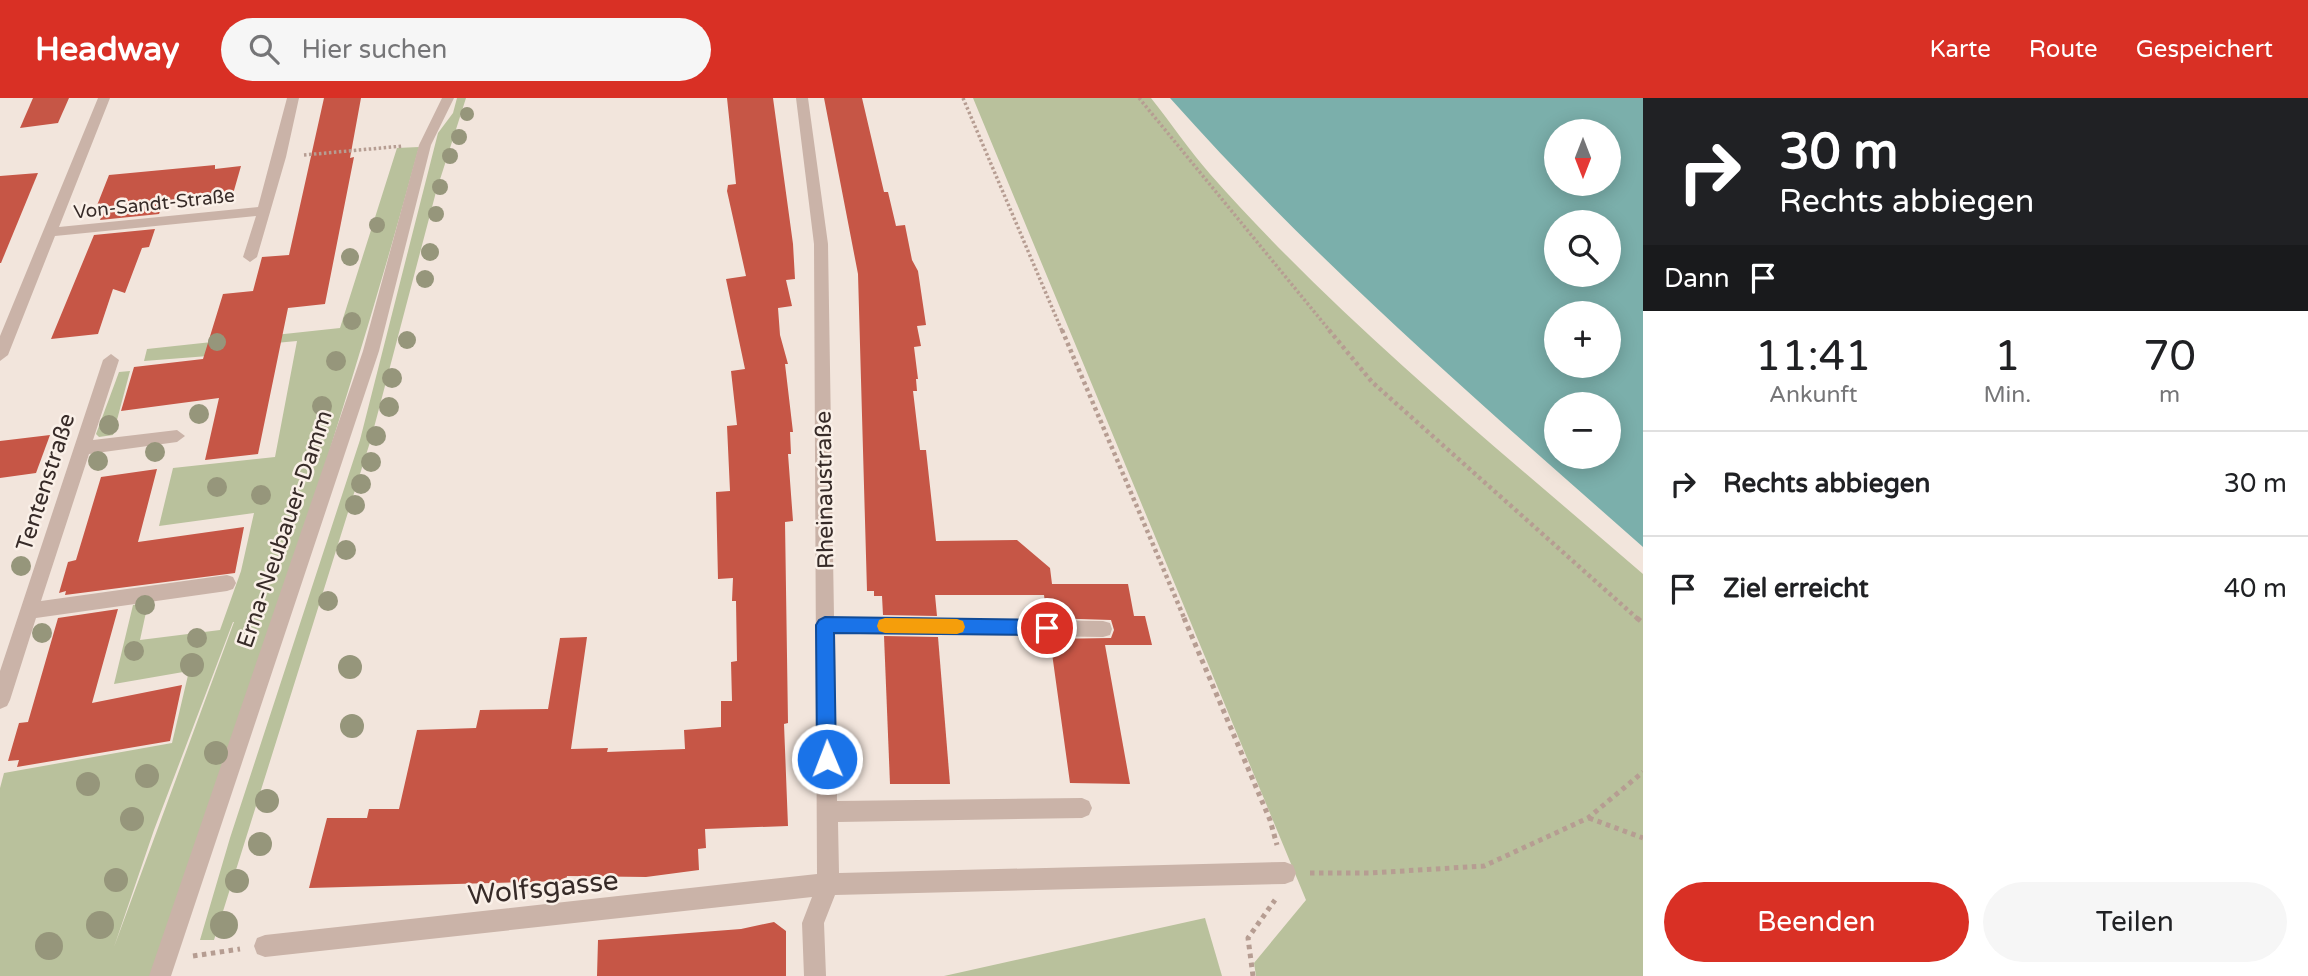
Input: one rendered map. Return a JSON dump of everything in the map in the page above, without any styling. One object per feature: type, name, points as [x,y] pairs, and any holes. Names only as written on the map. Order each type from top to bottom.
[{"type":"street","name":"Von-Sandt-Straße","points":[[0,355],[104,98]]},
{"type":"street","name":"Von-Sandt-Straße","points":[[250,257],[280,157],[293,98]]},
{"type":"street","name":"Erna-Neubauer-Damm","points":[[160,976],[371,351],[425,145],[432,128],[443,115],[448,98]]},
{"type":"street","name":"Rheinaustraße","points":[[802,98],[821,244],[828,884],[813,923],[815,976]]},
{"type":"street","name":"Von-Sandt-Straße","points":[[49,232],[262,211]]},
{"type":"street","name":"Tentenstraße","points":[[0,700],[111,360]]},
{"type":"street","points":[[82,448],[177,436]]},
{"type":"street","points":[[29,611],[227,583]]},
{"type":"street","points":[[825,625],[1103,629]]},
{"type":"street","points":[[827,813],[1082,808]]},
{"type":"street","points":[[828,884],[1285,873]]},
{"type":"street","name":"Wolfsgasse","points":[[265,946],[560,916],[828,884]]},
{"type":"path","points":[[963,98],[1270,820],[1285,873],[1279,895],[1248,938],[1252,976]]},
{"type":"path","points":[[1139,98],[1372,382],[1643,623]]},
{"type":"path","points":[[280,157],[395,147]]},
{"type":"path","points":[[1285,873],[1370,873],[1484,866],[1588,818],[1643,772]]},
{"type":"path","points":[[1588,818],[1643,838]]},
{"type":"green space","points":[[457,98],[466,98],[436,192],[371,439],[214,940],[200,940],[230,838],[360,440],[438,133],[453,113]]},
{"type":"green space","points":[[973,98],[1151,98],[1210,174],[1312,281],[1475,430],[1643,574],[1643,976],[1256,976],[1254,963],[1306,900]]},
{"type":"green space","points":[[419,147],[390,252],[327,460],[156,976],[0,976],[0,788],[4,773],[172,743],[189,671],[114,684],[133,605],[148,603],[140,640],[220,630],[241,571],[254,513],[159,526],[173,468],[275,457],[297,341],[233,347],[208,356],[144,361],[147,349],[340,328],[397,148]],"holes":[[[234,622],[114,947],[154,830]]]},
{"type":"green space","points":[[130,371],[113,435],[99,437],[96,434],[119,372]]},
{"type":"green space","points":[[1205,918],[1222,976],[944,976]]},
{"type":"water","points":[[1170,98],[1643,98],[1643,547],[1555,469],[1621,469],[1621,392],[1544,392],[1544,459],[1399,329],[1282,216]]},
{"type":"building","points":[[33,98],[69,98],[58,123],[20,128]]},
{"type":"building","points":[[324,98],[361,98],[350,158],[354,157],[325,304],[288,308],[258,454],[205,460],[219,398],[121,411],[134,367],[203,359],[223,294],[253,291],[262,257],[289,255]]},
{"type":"building","points":[[727,98],[773,98],[793,244],[795,279],[786,280],[792,306],[778,308],[780,335],[788,364],[785,364],[793,432],[790,432],[791,454],[788,454],[793,521],[785,522],[788,723],[784,724],[788,826],[705,829],[706,848],[698,849],[699,870],[646,877],[567,876],[566,881],[309,888],[327,818],[367,818],[369,809],[399,809],[417,730],[476,728],[480,710],[548,709],[560,638],[587,637],[571,749],[608,748],[607,752],[685,749],[684,730],[721,727],[721,701],[732,701],[731,662],[737,661],[736,601],[732,601],[733,578],[718,579],[716,492],[730,491],[727,426],[737,425],[731,371],[745,369],[726,279],[746,276],[727,191],[728,185],[736,184]]},
{"type":"building","points":[[824,98],[862,98],[884,192],[888,192],[896,226],[905,225],[912,260],[918,271],[926,325],[917,326],[921,346],[914,347],[918,379],[917,391],[913,391],[920,450],[926,450],[936,541],[1017,540],[1050,568],[1052,584],[1128,584],[1134,616],[1145,616],[1152,645],[1105,645],[1130,784],[1070,783],[1050,639],[1111,638],[1114,630],[1111,620],[1047,618],[1044,595],[935,595],[937,616],[883,615],[882,596],[874,596],[874,591],[867,591],[858,274]]},
{"type":"building","points":[[215,165],[215,169],[241,166],[233,194],[164,201],[159,214],[100,220],[105,207],[96,208],[109,175]]},
{"type":"building","points":[[38,173],[1,263],[0,263],[0,176]]},
{"type":"building","points":[[155,229],[149,247],[142,248],[125,293],[113,289],[98,334],[51,339],[94,235]]},
{"type":"building","points":[[50,435],[36,473],[0,478],[0,441]]},
{"type":"building","points":[[157,469],[138,542],[244,527],[235,573],[65,595],[66,591],[59,593],[68,562],[76,560],[101,477]]},
{"type":"building","points":[[118,609],[92,703],[182,685],[170,741],[17,767],[19,760],[8,761],[19,723],[28,722],[58,618]]},
{"type":"building","points":[[884,636],[938,637],[950,784],[890,784]]},
{"type":"building","points":[[774,922],[786,931],[786,976],[597,976],[598,940],[741,929]]},
{"type":"slow traffic","points":[[885,626],[957,627]]},
{"type":"route","points":[[827,759],[825,625],[1047,628]]}]
